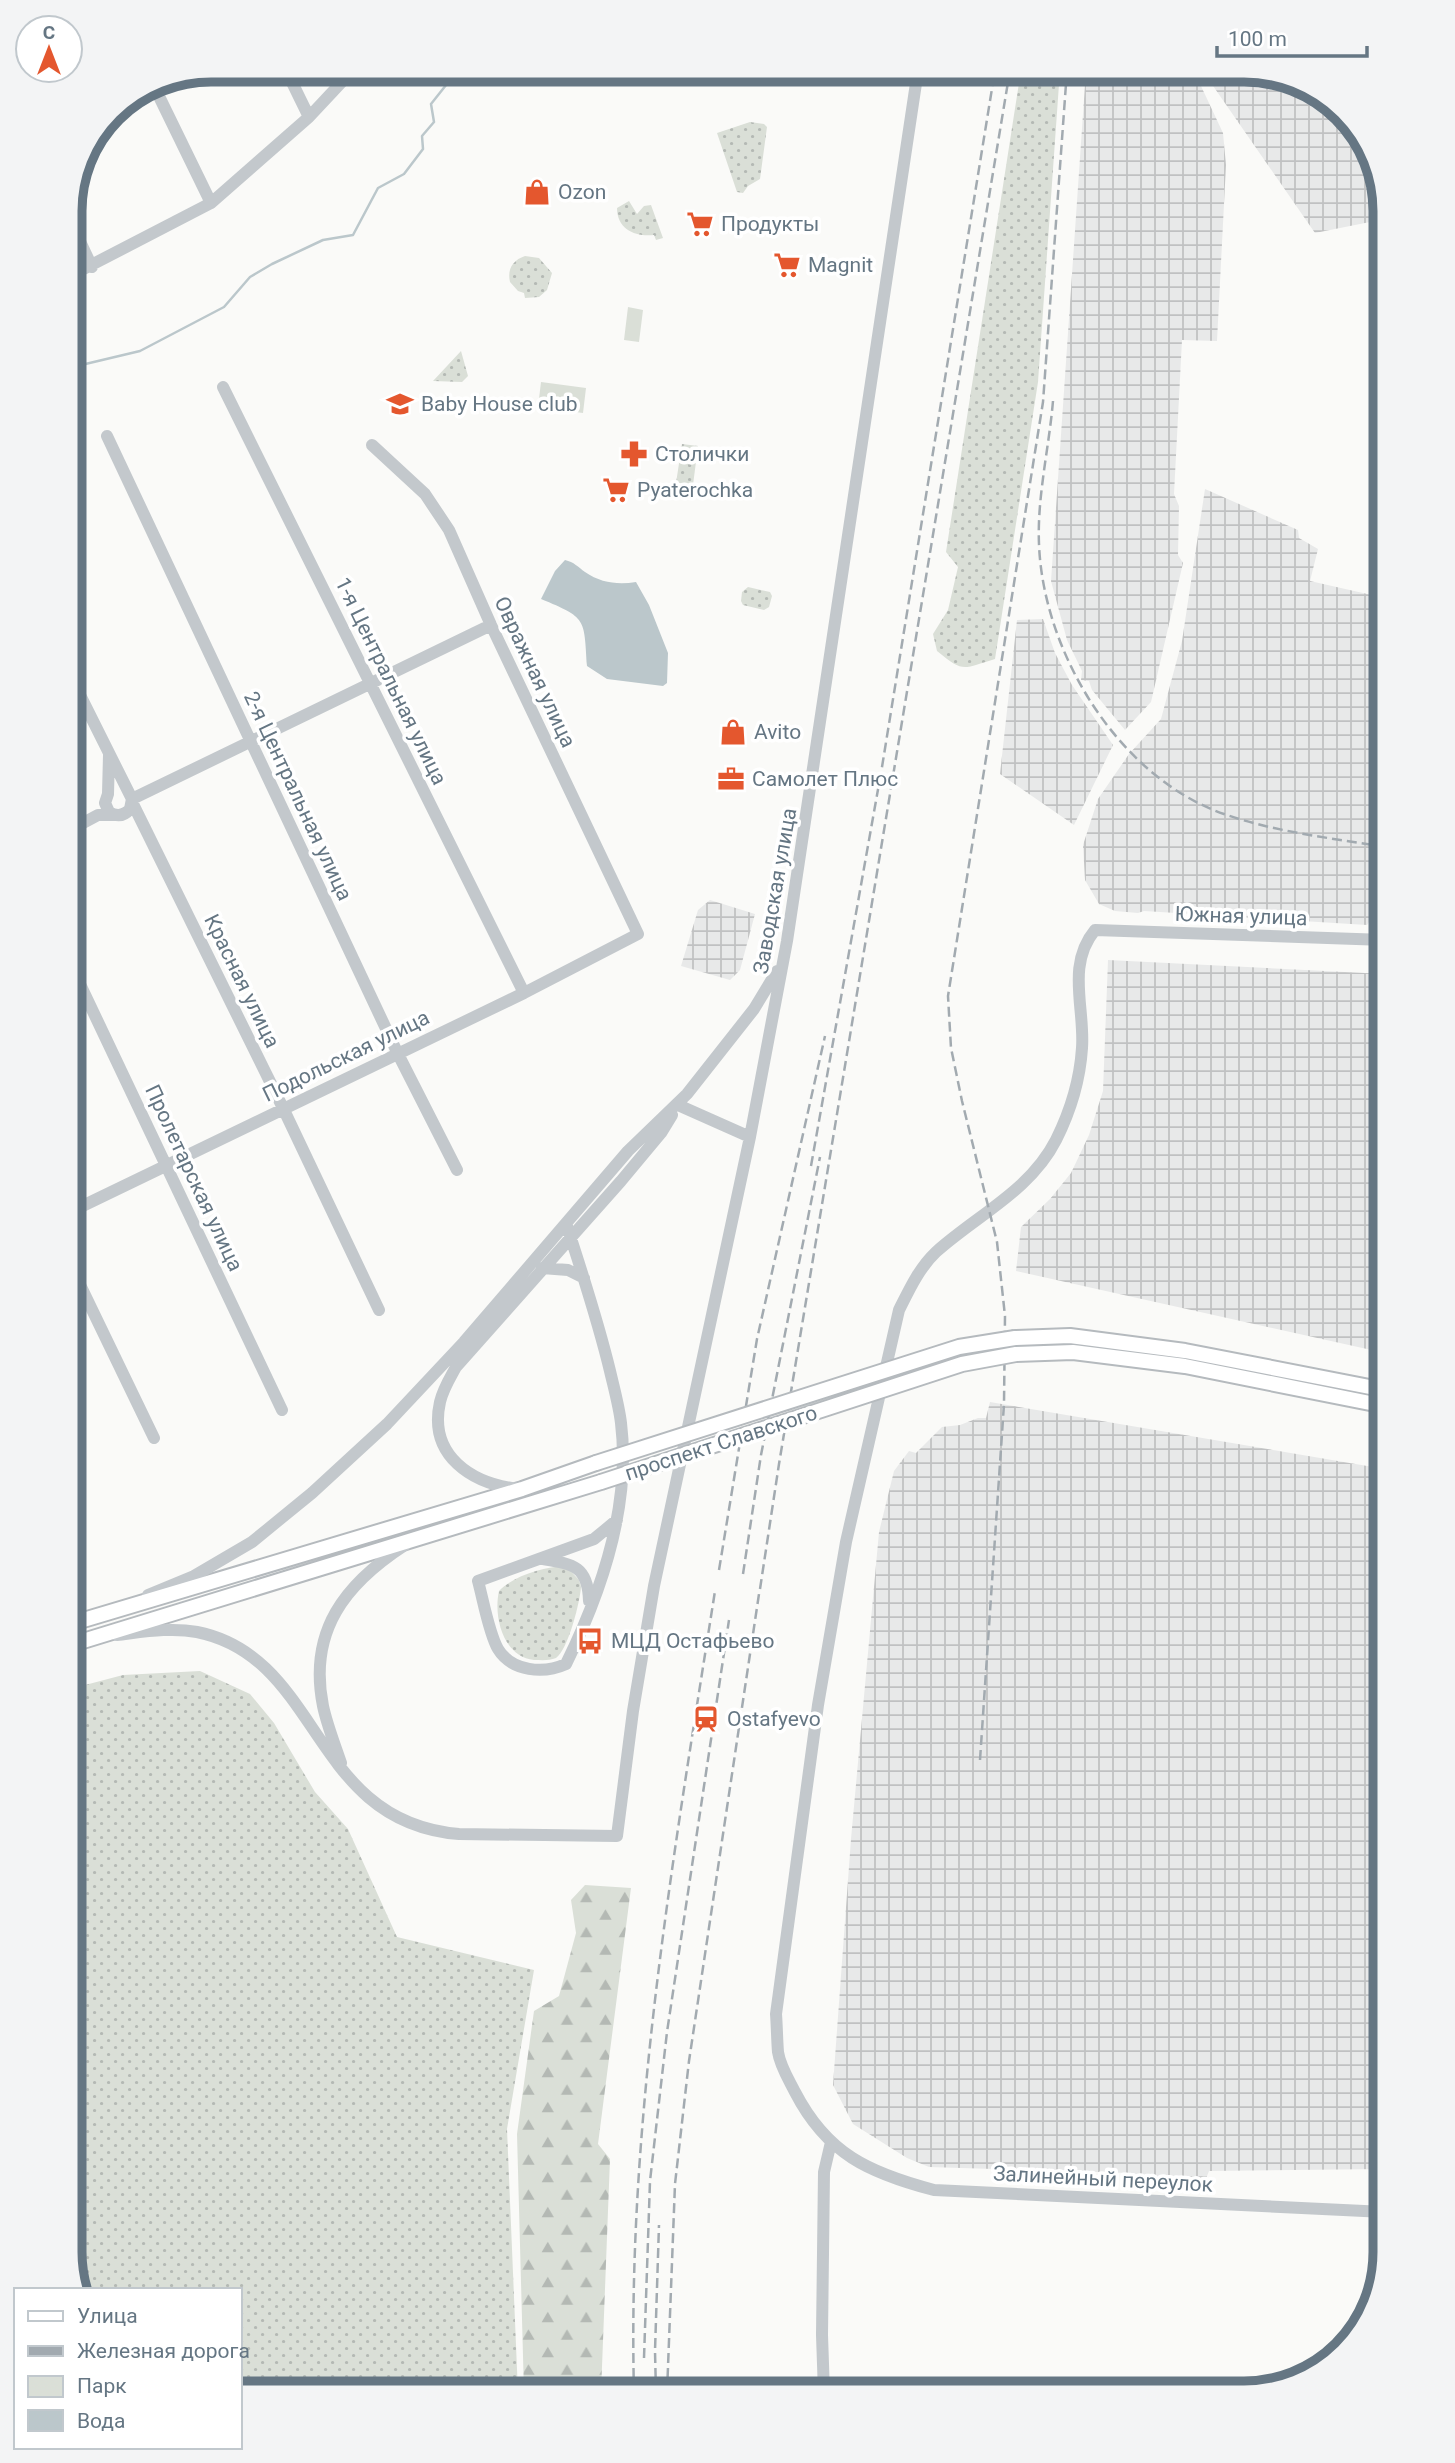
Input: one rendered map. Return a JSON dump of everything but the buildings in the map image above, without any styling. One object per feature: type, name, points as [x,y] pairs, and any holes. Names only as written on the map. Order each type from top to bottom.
[{"type":"main road","name":"проспект Славского","points":[[82,1620],[523,1489],[959,1347],[1015,1338],[1070,1335],[1185,1351],[1373,1388]]},
{"type":"main road","name":"проспект Славского","points":[[82,1641],[601,1482],[962,1364],[1016,1354],[1073,1352],[1185,1366],[1373,1404]]},
{"type":"street","points":[[292,82],[309,117]]},
{"type":"street","points":[[83,271],[211,203],[309,117],[341,82]]},
{"type":"street","name":"Заводская улица","points":[[344,1774],[364,1796],[384,1811],[422,1829],[459,1834],[617,1836],[633,1711],[667,1520],[750,1137],[787,941],[916,83]]},
{"type":"street","points":[[158,94],[211,203]]},
{"type":"street","points":[[83,248],[92,267]]},
{"type":"street","name":"1-я Центральная улица","points":[[223,387],[524,993]]},
{"type":"street","name":"2-я Центральная улица","points":[[107,436],[397,1052],[457,1170]]},
{"type":"street","name":"Овражная улица","points":[[372,445],[415,484],[440,514],[638,934]]},
{"type":"street","points":[[83,823],[98,815],[118,816],[130,802],[491,625]]},
{"type":"street","name":"Красная улица","points":[[83,701],[130,802],[283,1108],[379,1311]]},
{"type":"street","name":"Красная улица","points":[[106,798],[109,755]]},
{"type":"street","points":[[98,815],[112,790],[121,789],[130,802]]},
{"type":"street","points":[[106,798],[109,812],[113,814]]},
{"type":"street","name":"Южная улица","points":[[1095,930],[1373,940]]},
{"type":"street","name":"Залинейный переулок","points":[[1095,930],[1086,940],[1079,961],[1078,1004],[1082,1046],[1078,1075],[1055,1141],[1036,1169],[1003,1201],[935,1253],[916,1277],[899,1310],[843,1555],[818,1704],[776,2014],[779,2054],[788,2078],[819,2131],[864,2165],[894,2180],[934,2190],[1373,2211]]},
{"type":"street","name":"Подольская улица","points":[[83,1206],[524,993],[638,934]]},
{"type":"street","points":[[523,1489],[495,1487],[456,1464],[444,1446],[439,1410],[444,1391],[456,1367],[661,1133],[678,1105],[763,996],[778,967],[787,941]]},
{"type":"street","name":"Пролетарская улица","points":[[83,989],[282,1410]]},
{"type":"street","points":[[678,1105],[750,1137]]},
{"type":"street","points":[[90,1618],[194,1576],[252,1542],[312,1493],[387,1424],[464,1342],[628,1151],[678,1105]]},
{"type":"street","points":[[566,1223],[584,1278],[621,1421],[623,1482],[617,1520],[601,1576],[566,1664],[553,1670],[537,1671],[519,1666],[505,1658],[497,1647],[478,1581],[594,1539],[617,1520]]},
{"type":"street","points":[[542,1268],[568,1270],[584,1278]]},
{"type":"street","points":[[82,1290],[154,1438]]},
{"type":"street","points":[[344,1774],[323,1707],[320,1679],[323,1647],[341,1603],[354,1585],[376,1564],[417,1538]]},
{"type":"street","points":[[540,1558],[574,1565],[582,1572],[587,1584],[589,1608]]},
{"type":"street","points":[[94,1638],[166,1629],[197,1632],[228,1642],[252,1657],[298,1703],[314,1734],[344,1774]]},
{"type":"street","points":[[824,2381],[824,2172],[831,2142]]},
{"type":"shaded area","points":[[1085,83],[1198,83],[1223,133],[1226,165],[1217,341],[1182,340],[1174,494],[1179,506],[1178,555],[1183,563],[1151,702],[1125,730],[1092,690],[1089,681],[1081,680],[1082,671],[1067,640],[1051,581]]},
{"type":"shaded area","points":[[1211,83],[1252,83],[1285,89],[1329,114],[1351,140],[1366,170],[1372,194],[1373,221],[1315,233]]},
{"type":"shaded area","points":[[1205,489],[1298,530],[1299,538],[1318,549],[1310,581],[1373,595],[1373,922],[1367,925],[1144,911],[1138,913],[1115,911],[1099,904],[1085,880],[1083,845],[1098,799],[1129,754],[1161,719],[1182,641]]},
{"type":"shaded area","points":[[1043,619],[1055,653],[1072,685],[1113,745],[1074,825],[1000,774],[1017,620]]},
{"type":"shaded area","points":[[710,900],[755,914],[740,970],[730,980],[681,966],[698,910]]},
{"type":"shaded area","points":[[1108,960],[1373,973],[1373,1350],[1016,1271],[1021,1227],[1050,1199],[1071,1173],[1089,1135],[1103,1091]]},
{"type":"shaded area","points":[[990,1402],[1373,1467],[1373,2169],[1209,2171],[1200,2194],[1172,2183],[1130,2181],[1130,2173],[929,2167],[907,2158],[853,2124],[833,2085],[851,1839],[879,1532],[894,1471],[909,1451],[916,1453],[942,1427],[986,1418]]},
{"type":"green space","points":[[1019,83],[1059,83],[1038,382],[995,659],[964,667],[953,663],[937,651],[933,634],[948,610],[958,567],[946,552]]},
{"type":"green space","points":[[750,122],[767,127],[760,179],[748,186],[743,193],[737,192],[717,133]]},
{"type":"green space","points":[[629,201],[637,214],[644,206],[651,205],[663,238],[656,240],[654,235],[641,235],[624,227],[617,208]]},
{"type":"green space","points":[[525,256],[539,258],[552,273],[547,290],[539,297],[525,298],[524,293],[518,291],[510,282],[509,273],[512,266]]},
{"type":"green space","points":[[628,307],[643,310],[639,342],[624,340]]},
{"type":"green space","points":[[461,351],[468,376],[462,382],[433,381]]},
{"type":"green space","points":[[541,382],[586,388],[583,413],[538,407]]},
{"type":"green space","points":[[682,444],[698,446],[693,485],[676,483]]},
{"type":"green space","points":[[748,587],[770,592],[772,596],[769,607],[764,610],[743,605],[742,592]]},
{"type":"green space","points":[[566,1566],[579,1580],[581,1587],[576,1614],[565,1646],[553,1659],[534,1660],[524,1657],[515,1652],[503,1634],[498,1613],[499,1591],[513,1580],[530,1573]]},
{"type":"green space","points":[[200,1671],[250,1694],[274,1723],[315,1792],[348,1829],[397,1937],[534,1970],[507,2129],[517,2380],[242,2380],[242,2288],[88,2288],[82,2252],[82,1686],[123,1675]]},
{"type":"green space","points":[[585,1885],[631,1888],[598,2144],[610,2159],[601,2380],[524,2380],[517,2134],[534,2011],[559,1996],[576,1933],[571,1900]]},
{"type":"water","points":[[565,560],[603,581],[636,582],[649,605],[668,653],[667,683],[663,686],[607,679],[587,666],[585,638],[580,622],[567,611],[541,599],[555,571]]},
{"type":"waterway","points":[[83,365],[140,351],[224,307],[250,277],[272,264],[323,240],[353,235],[378,188],[404,174],[423,149],[422,136],[434,122],[431,104],[448,82]]},
{"type":"railway","points":[[811,1166],[882,767],[993,83]]},
{"type":"railway","points":[[760,1589],[1008,83]]},
{"type":"railway","points":[[980,1760],[1004,1404],[1005,1316],[997,1242],[951,1048],[948,996],[1043,402],[1066,83]]},
{"type":"railway","points":[[1053,401],[1039,526],[1044,585],[1055,627],[1071,667],[1093,706],[1120,741],[1151,771],[1186,796],[1224,814],[1263,825],[1373,845]]},
{"type":"railway","points":[[719,1570],[757,1339],[825,1036]]},
{"type":"railway","points":[[743,1574],[761,1455],[820,1157]]},
{"type":"railway","points":[[634,2380],[634,2291],[645,2090],[669,1891],[715,1591]]},
{"type":"railway","points":[[667,2380],[675,2184],[689,2061],[759,1594]]},
{"type":"railway","points":[[644,2358],[650,2181],[667,2032],[729,1620]]},
{"type":"railway","points":[[656,2380],[659,2225]]},
{"type":"place","name":"Ozon","points":[[537,192]]},
{"type":"place","name":"Продукты","points":[[700,224]]},
{"type":"place","name":"Magnit","points":[[787,265]]},
{"type":"place","name":"Baby House club","points":[[400,404]]},
{"type":"place","name":"Столички","points":[[634,454]]},
{"type":"place","name":"Pyaterochka","points":[[616,490]]},
{"type":"place","name":"Avito","points":[[733,732]]},
{"type":"place","name":"Самолет Плюс","points":[[731,779]]},
{"type":"place","name":"МЦД Остафьево","points":[[590,1641]]},
{"type":"place","name":"Ostafyevo","points":[[706,1719]]}]
